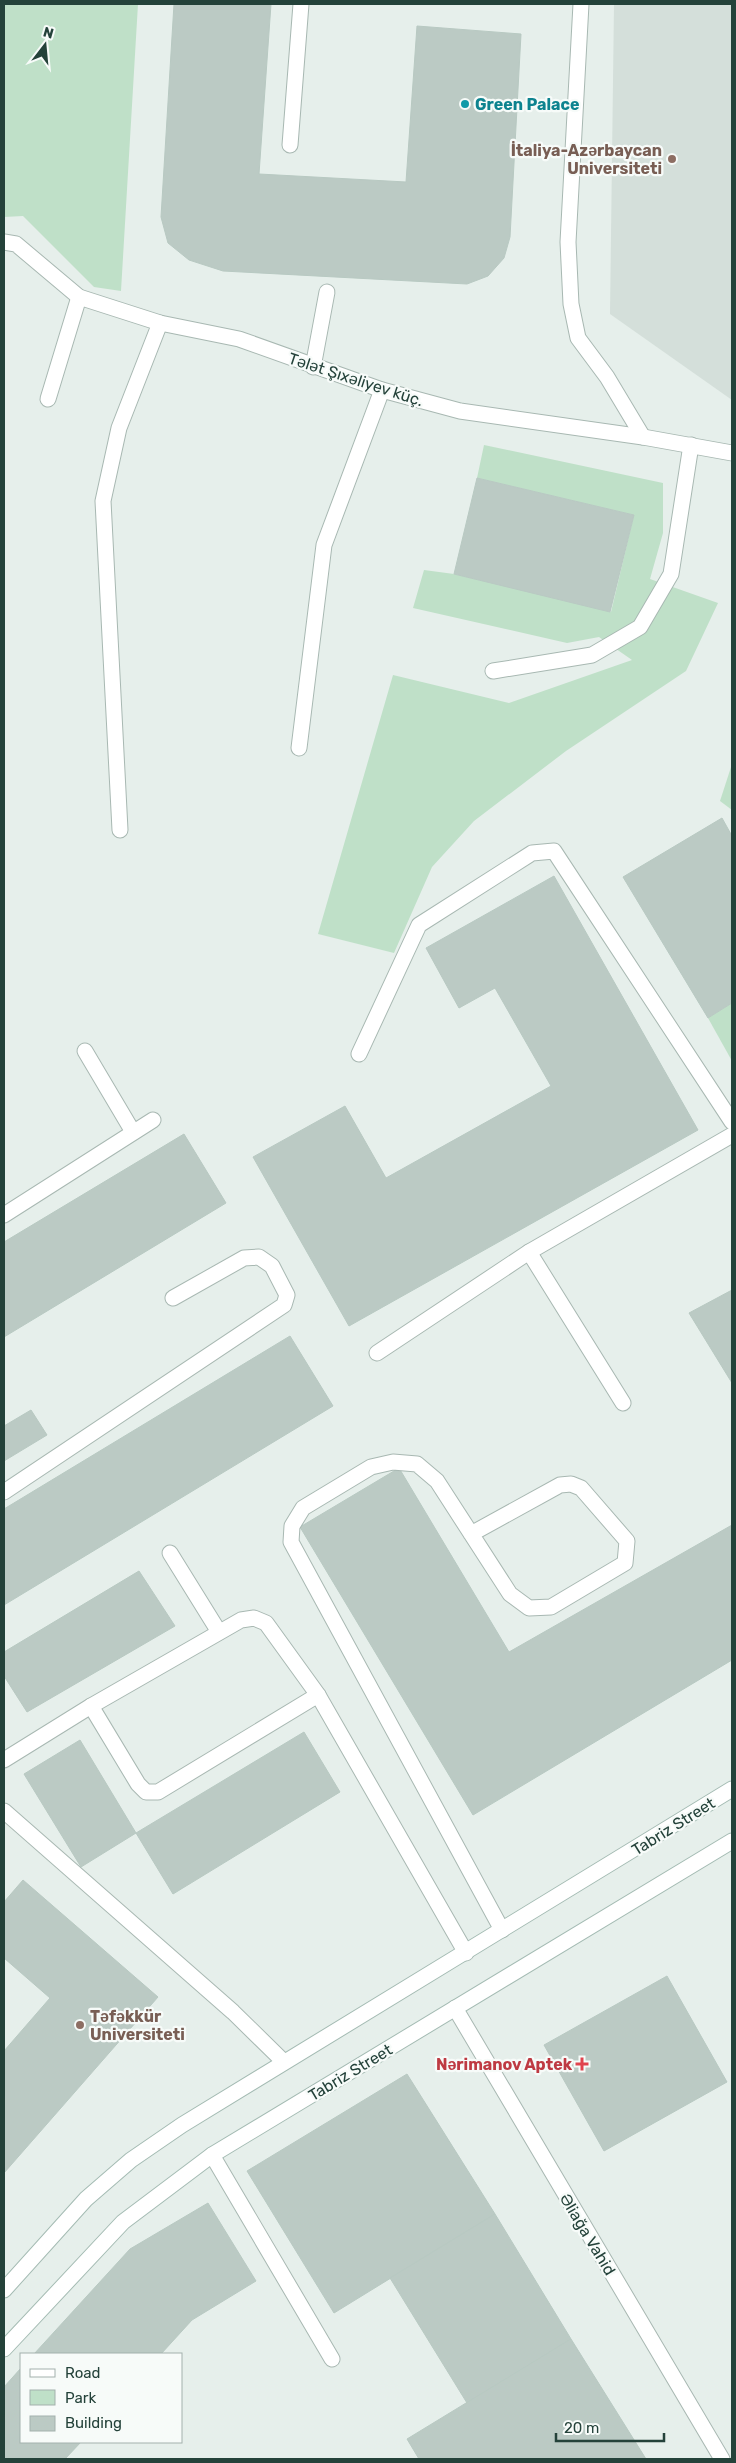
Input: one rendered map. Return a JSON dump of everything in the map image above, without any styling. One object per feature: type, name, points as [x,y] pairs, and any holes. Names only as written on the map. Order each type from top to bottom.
[{"type":"street","points":[[290,145],[301,4]]},
{"type":"street","points":[[582,4],[568,242],[571,304],[578,338],[608,377],[643,437]]},
{"type":"street","name":"Tələt Şıxəliyev küç.","points":[[4,242],[16,244],[79,297],[160,323],[239,339],[313,367],[382,390],[460,411],[643,437],[732,453]]},
{"type":"street","points":[[313,367],[327,292]]},
{"type":"street","points":[[48,399],[79,297]]},
{"type":"street","points":[[120,830],[104,501],[119,428],[160,323]]},
{"type":"street","points":[[299,748],[324,544],[382,390]]},
{"type":"street","points":[[493,670],[592,655],[640,627],[671,574],[691,445]]},
{"type":"street","points":[[359,1054],[419,925],[532,853],[554,851],[732,1122]]},
{"type":"street","points":[[85,1051],[133,1132]]},
{"type":"street","points":[[4,1215],[153,1120]]},
{"type":"street","points":[[377,1353],[529,1252],[732,1135]]},
{"type":"street","points":[[529,1252],[623,1402]]},
{"type":"street","points":[[4,1492],[284,1305],[287,1295],[272,1266],[259,1257],[244,1258],[173,1298]]},
{"type":"street","points":[[471,1534],[560,1485],[571,1484],[581,1488],[627,1541],[627,1552],[625,1563],[551,1608],[529,1608],[510,1594],[471,1534],[437,1481],[417,1464],[392,1462],[371,1466],[304,1508],[292,1526],[291,1542],[502,1930]]},
{"type":"street","points":[[170,1553],[219,1632]]},
{"type":"street","points":[[4,1760],[91,1706],[241,1620],[254,1618],[266,1623],[318,1695],[466,1953]]},
{"type":"street","points":[[91,1706],[138,1784],[146,1792],[158,1792],[318,1695]]},
{"type":"street","name":"Tabriz Street","points":[[4,2290],[86,2199],[131,2160],[283,2061],[466,1953],[732,1789]]},
{"type":"street","points":[[4,1811],[233,2012],[283,2061]]},
{"type":"street","name":"Tabriz Street","points":[[4,2349],[123,2222],[212,2156],[732,1841]]},
{"type":"street","name":"Əliağa Vahid","points":[[455,2008],[722,2459]]},
{"type":"street","points":[[212,2156],[332,2359]]},
{"type":"shaded area","name":"İtaliya-Azərbaycan Universiteti","points":[[614,4],[732,4],[732,400],[610,314]]},
{"type":"green space","points":[[4,4],[138,4],[121,291],[94,287],[23,216],[4,217]]},
{"type":"green space","points":[[484,445],[663,483],[663,533],[650,579],[718,603],[686,671],[566,751],[474,821],[432,867],[394,953],[318,934],[393,675],[509,703],[632,660],[599,637],[567,643],[413,608],[424,570],[454,574],[611,612],[634,515],[477,478]]},
{"type":"green space","points":[[732,764],[732,810],[720,801]]},
{"type":"green space","points":[[732,1003],[732,1061],[708,1018]]},
{"type":"building","name":"Green Palace","points":[[174,4],[271,4],[259,174],[406,182],[417,26],[521,34],[510,237],[504,258],[488,276],[467,284],[223,271],[189,260],[168,243],[161,217]]},
{"type":"building","points":[[477,478],[634,515],[610,612],[454,574]]},
{"type":"building","points":[[722,818],[732,836],[732,1003],[708,1018],[623,877]]},
{"type":"building","points":[[554,876],[698,1130],[349,1326],[253,1157],[345,1106],[386,1178],[551,1086],[495,988],[459,1008],[426,948]]},
{"type":"building","points":[[184,1134],[226,1203],[4,1337],[4,1242]]},
{"type":"building","points":[[732,1290],[732,1383],[689,1313]]},
{"type":"building","points":[[290,1336],[333,1406],[4,1605],[4,1509]]},
{"type":"building","points":[[31,1410],[47,1435],[4,1461],[4,1426]]},
{"type":"building","points":[[399,1468],[509,1652],[732,1525],[732,1660],[473,1815],[300,1527]]},
{"type":"building","points":[[139,1571],[175,1626],[27,1712],[4,1676],[4,1652]]},
{"type":"building","points":[[304,1732],[340,1792],[173,1894],[136,1833]]},
{"type":"building","points":[[80,1740],[136,1833],[81,1867],[24,1774]]},
{"type":"building","name":"Təfəkkür Universiteti","points":[[23,1880],[158,1997],[4,2173],[4,2051],[50,1998],[4,1958],[4,1902]]},
{"type":"building","points":[[667,1976],[727,2082],[604,2151],[544,2045]]},
{"type":"building","points":[[407,2074],[495,2214],[334,2313],[247,2171]]},
{"type":"building","points":[[208,2203],[256,2281],[192,2320],[162,2353],[35,2353],[130,2249]]},
{"type":"building","points":[[495,2214],[571,2339],[467,2403],[390,2278]]},
{"type":"building","points":[[571,2339],[646,2459],[419,2459],[407,2439]]},
{"type":"building","points":[[20,2369],[20,2443],[80,2443],[65,2459],[4,2459],[4,2387]]},
{"type":"place","name":"Green Palace","points":[[465,104]]},
{"type":"place","name":"İtaliya-Azərbaycan Universiteti","points":[[672,159]]},
{"type":"place","name":"Təfəkkür Universiteti","points":[[80,2025]]},
{"type":"place","name":"Nərimanov Aptek","points":[[582,2064]]}]
